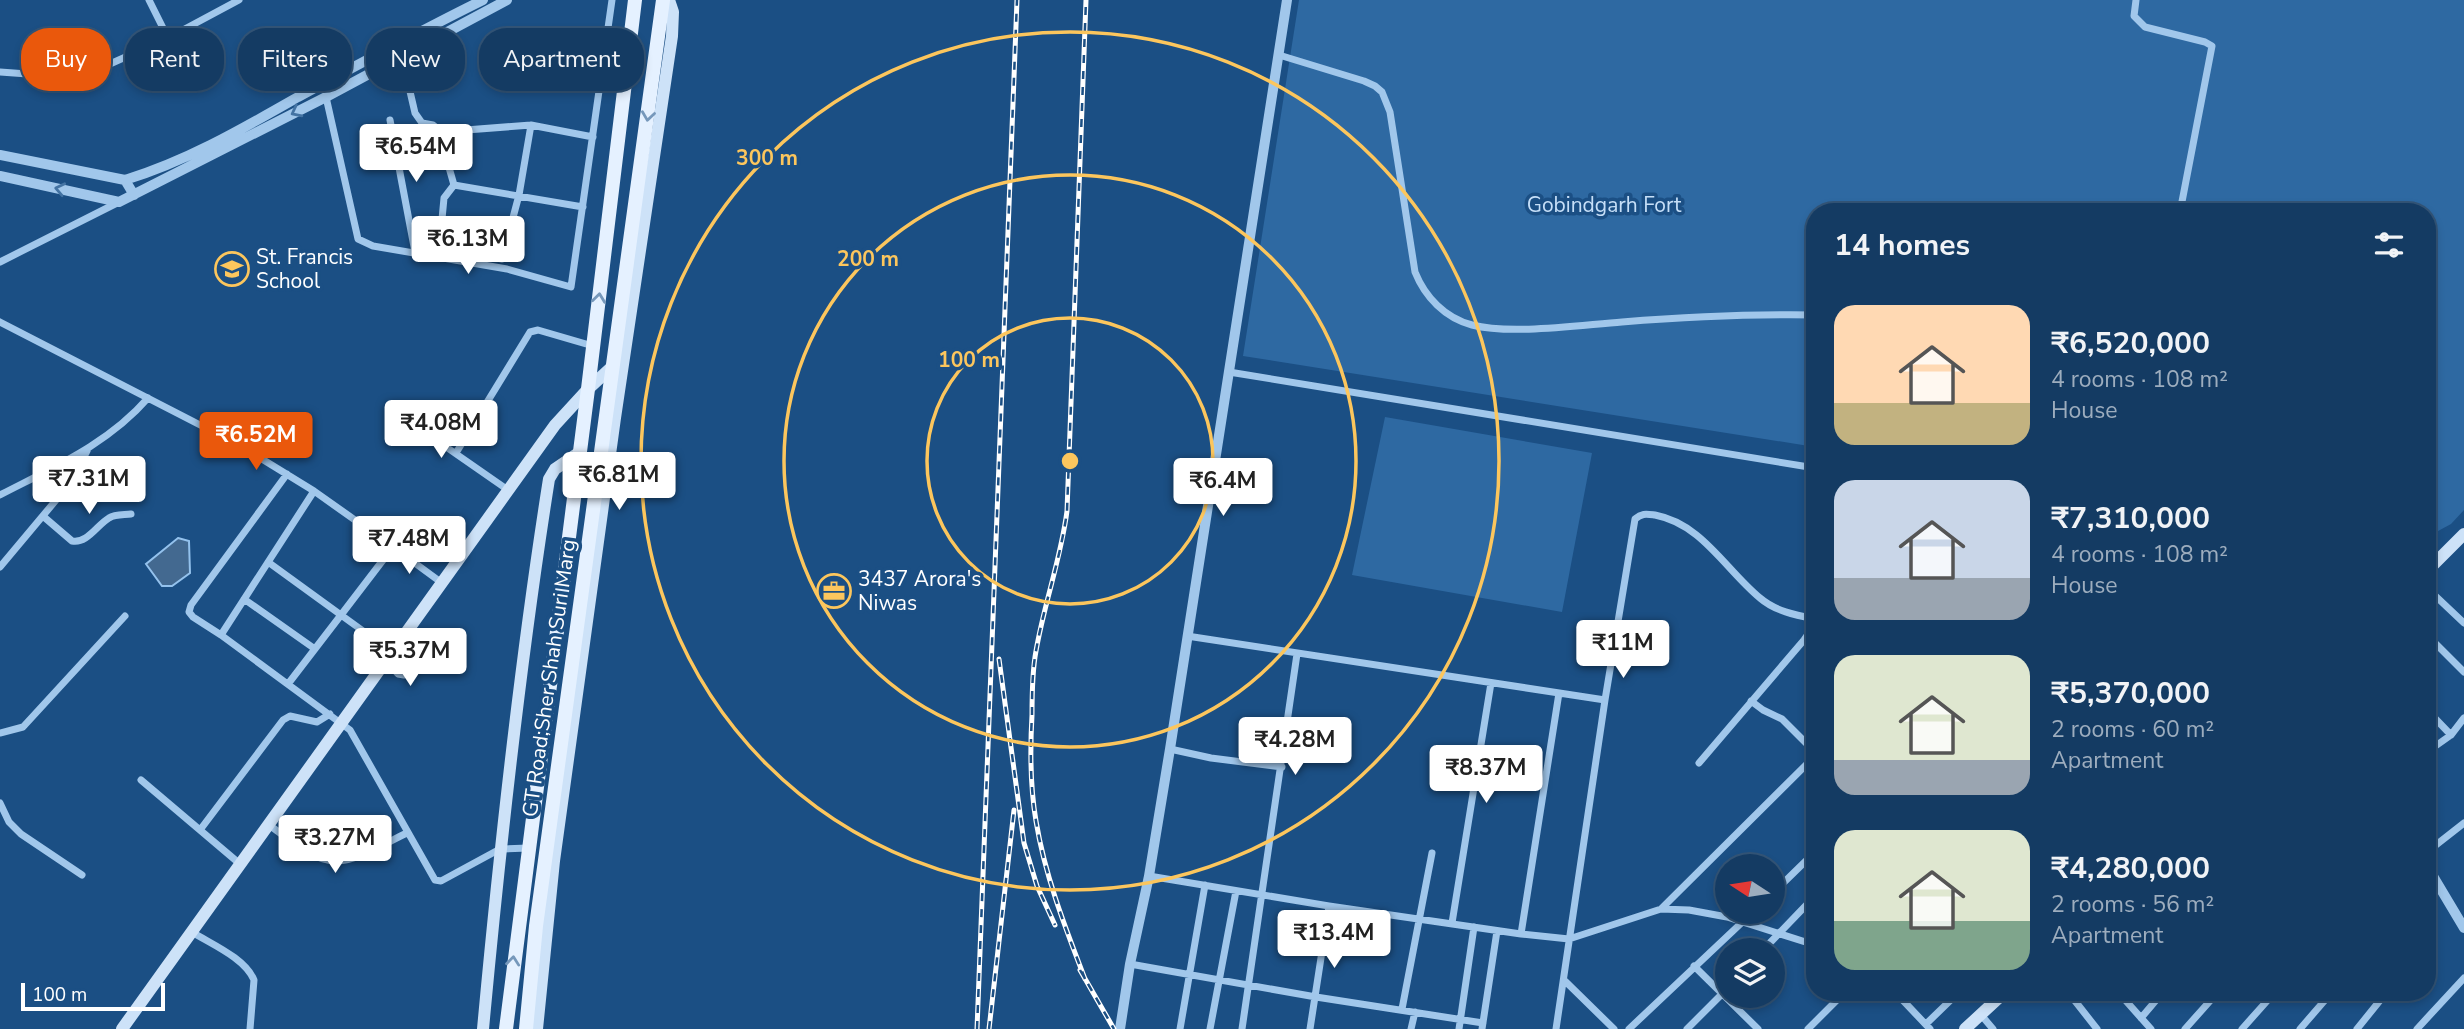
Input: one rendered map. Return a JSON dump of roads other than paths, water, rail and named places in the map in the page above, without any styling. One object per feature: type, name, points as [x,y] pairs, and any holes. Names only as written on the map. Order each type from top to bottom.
[{"type":"main road","name":"GT Road;Sher Shah Suri Marg","points":[[506,1029],[635,0]]},
{"type":"main road","name":"GT Road;Sher Shah Suri Marg","points":[[526,1029],[536,926],[663,0]]},
{"type":"main road","points":[[537,1029],[558,834],[615,418],[672,36],[673,12],[669,0]]},
{"type":"main road","points":[[122,1029],[555,425],[613,366]]},
{"type":"main road","points":[[483,1029],[500,849],[530,598],[549,479],[555,468],[580,452]]},
{"type":"main road","points":[[2436,562],[2464,535]]},
{"type":"main road","points":[[1965,1029],[1996,1001]]},
{"type":"street","points":[[149,0],[163,28]]},
{"type":"street","points":[[187,28],[239,0]]},
{"type":"street","points":[[0,155],[125,180],[154,171],[201,152],[467,3],[483,0]]},
{"type":"street","points":[[456,28],[508,0]]},
{"type":"street","points":[[326,97],[356,236],[360,241],[373,246],[507,269],[571,287],[612,0]]},
{"type":"street","points":[[1120,1029],[1170,749],[1287,0]]},
{"type":"street","points":[[2136,0],[2134,16],[2145,27],[2212,46],[2182,203]]},
{"type":"street","points":[[467,3],[477,17]]},
{"type":"street","points":[[1279,55],[1364,81],[1382,92],[1390,112],[1415,272],[1427,296],[1455,318],[1472,325],[1503,328],[1559,327],[1682,317],[1806,315]]},
{"type":"street","points":[[0,72],[55,76],[92,72],[125,57]]},
{"type":"street","points":[[0,262],[366,76]]},
{"type":"street","points":[[410,91],[417,118],[436,126],[440,132],[454,185]]},
{"type":"street","points":[[390,120],[415,252]]},
{"type":"street","points":[[440,132],[531,125],[593,137]]},
{"type":"street","points":[[454,185],[444,198],[440,240],[442,246],[500,259],[505,256],[531,125]]},
{"type":"street","points":[[0,176],[119,202]]},
{"type":"street","points":[[93,197],[99,176]]},
{"type":"street","points":[[125,180],[134,195]]},
{"type":"street","points":[[454,185],[583,207]]},
{"type":"street","points":[[0,322],[241,446],[314,491],[442,583]]},
{"type":"street","points":[[456,453],[530,332],[538,330],[593,346]]},
{"type":"street","points":[[1228,372],[1806,467]]},
{"type":"street","points":[[0,495],[88,450],[134,414],[148,398]]},
{"type":"street","points":[[390,408],[508,490]]},
{"type":"street","points":[[0,567],[44,517],[80,469],[88,450]]},
{"type":"street","points":[[287,474],[191,605],[189,612],[350,730],[432,879],[438,881],[500,849],[528,848]]},
{"type":"street","points":[[221,635],[314,491]]},
{"type":"street","points":[[44,517],[76,542],[110,517],[131,514]]},
{"type":"street","points":[[1556,1029],[1635,519],[1642,514],[1673,520],[1685,526],[1709,546],[1760,598],[1774,607],[1806,617]]},
{"type":"street","points":[[288,684],[393,547]]},
{"type":"street","points":[[268,562],[341,615],[389,656],[398,674],[404,675],[442,656]]},
{"type":"street","points":[[2436,597],[2464,623]]},
{"type":"street","points":[[244,599],[315,649]]},
{"type":"street","points":[[0,733],[23,727],[125,617]]},
{"type":"street","points":[[1187,636],[1605,700]]},
{"type":"street","points":[[1699,763],[1806,637]]},
{"type":"street","points":[[2436,644],[2464,672]]},
{"type":"street","points":[[1242,1029],[1297,654]]},
{"type":"street","points":[[1452,923],[1491,683]]},
{"type":"street","points":[[1521,934],[1559,693]]},
{"type":"street","points":[[1751,701],[1782,719],[1806,744]]},
{"type":"street","points":[[200,830],[283,720],[290,716],[317,722],[330,714]]},
{"type":"street","points":[[2436,746],[2451,735],[2464,718]]},
{"type":"street","points":[[2436,719],[2451,735]]},
{"type":"street","points":[[1170,749],[1211,758],[1282,767]]},
{"type":"street","points":[[1661,909],[1806,763]]},
{"type":"street","points":[[141,780],[240,864]]},
{"type":"street","points":[[0,803],[14,828],[82,876]]},
{"type":"street","points":[[2436,845],[2464,823]]},
{"type":"street","points":[[269,825],[313,855],[335,861],[350,859],[407,833]]},
{"type":"street","points":[[1402,1009],[1432,853]]},
{"type":"street","points":[[1785,881],[1806,861]]},
{"type":"street","points":[[1149,876],[1328,906],[1569,939],[1661,909],[1715,914]]},
{"type":"street","points":[[2436,882],[2464,928]]},
{"type":"street","points":[[1180,1029],[1205,885]]},
{"type":"street","points":[[1210,1029],[1236,891]]},
{"type":"street","points":[[1775,938],[1806,905]]},
{"type":"street","points":[[1310,1029],[1328,906]]},
{"type":"street","points":[[1629,1029],[1740,924]]},
{"type":"street","points":[[1748,924],[1806,943]]},
{"type":"street","points":[[1459,1029],[1474,927]]},
{"type":"street","points":[[1130,964],[1316,997],[1402,1009],[1482,1026],[1497,931]]},
{"type":"street","points":[[192,932],[251,973],[254,981],[250,1029]]},
{"type":"street","points":[[1694,966],[1715,983]]},
{"type":"street","points":[[2417,1029],[2464,978]]},
{"type":"street","points":[[1565,981],[1615,1029]]},
{"type":"street","points":[[1687,1029],[1715,1001]]},
{"type":"street","points":[[1813,1027],[1837,1001]]},
{"type":"street","points":[[1903,1001],[1928,1027],[1951,1001]]},
{"type":"street","points":[[2075,1001],[2097,1029]]},
{"type":"street","points":[[2126,1001],[2151,1029]]},
{"type":"street","points":[[2141,1018],[2155,1001]]},
{"type":"street","points":[[2185,1029],[2210,1001]]},
{"type":"street","points":[[2242,1029],[2267,1001]]},
{"type":"street","points":[[2300,1029],[2324,1001]]},
{"type":"street","points":[[2357,1029],[2380,1001]]},
{"type":"street","points":[[1740,1008],[1758,1029]]},
{"type":"street","points":[[1411,1029],[1415,1012]]},
{"type":"street","points":[[1982,1016],[1993,1029]]},
{"type":"railway","points":[[977,1029],[1017,0]]},
{"type":"railway","points":[[1085,979],[1045,862],[1034,808],[1031,755],[1035,659],[1067,511],[1086,0]]},
{"type":"railway","points":[[999,659],[1024,843],[1037,886],[1055,925]]},
{"type":"railway","points":[[989,1029],[1014,810]]},
{"type":"railway","points":[[1080,970],[1114,1029]]},
{"type":"place","name":"St. Francis School","points":[[232,269]]},
{"type":"place","name":"3437 Arora's Niwas","points":[[834,591]]},
{"type":"park label","name":"Gobindgarh Fort","points":[[1604,205]]}]
